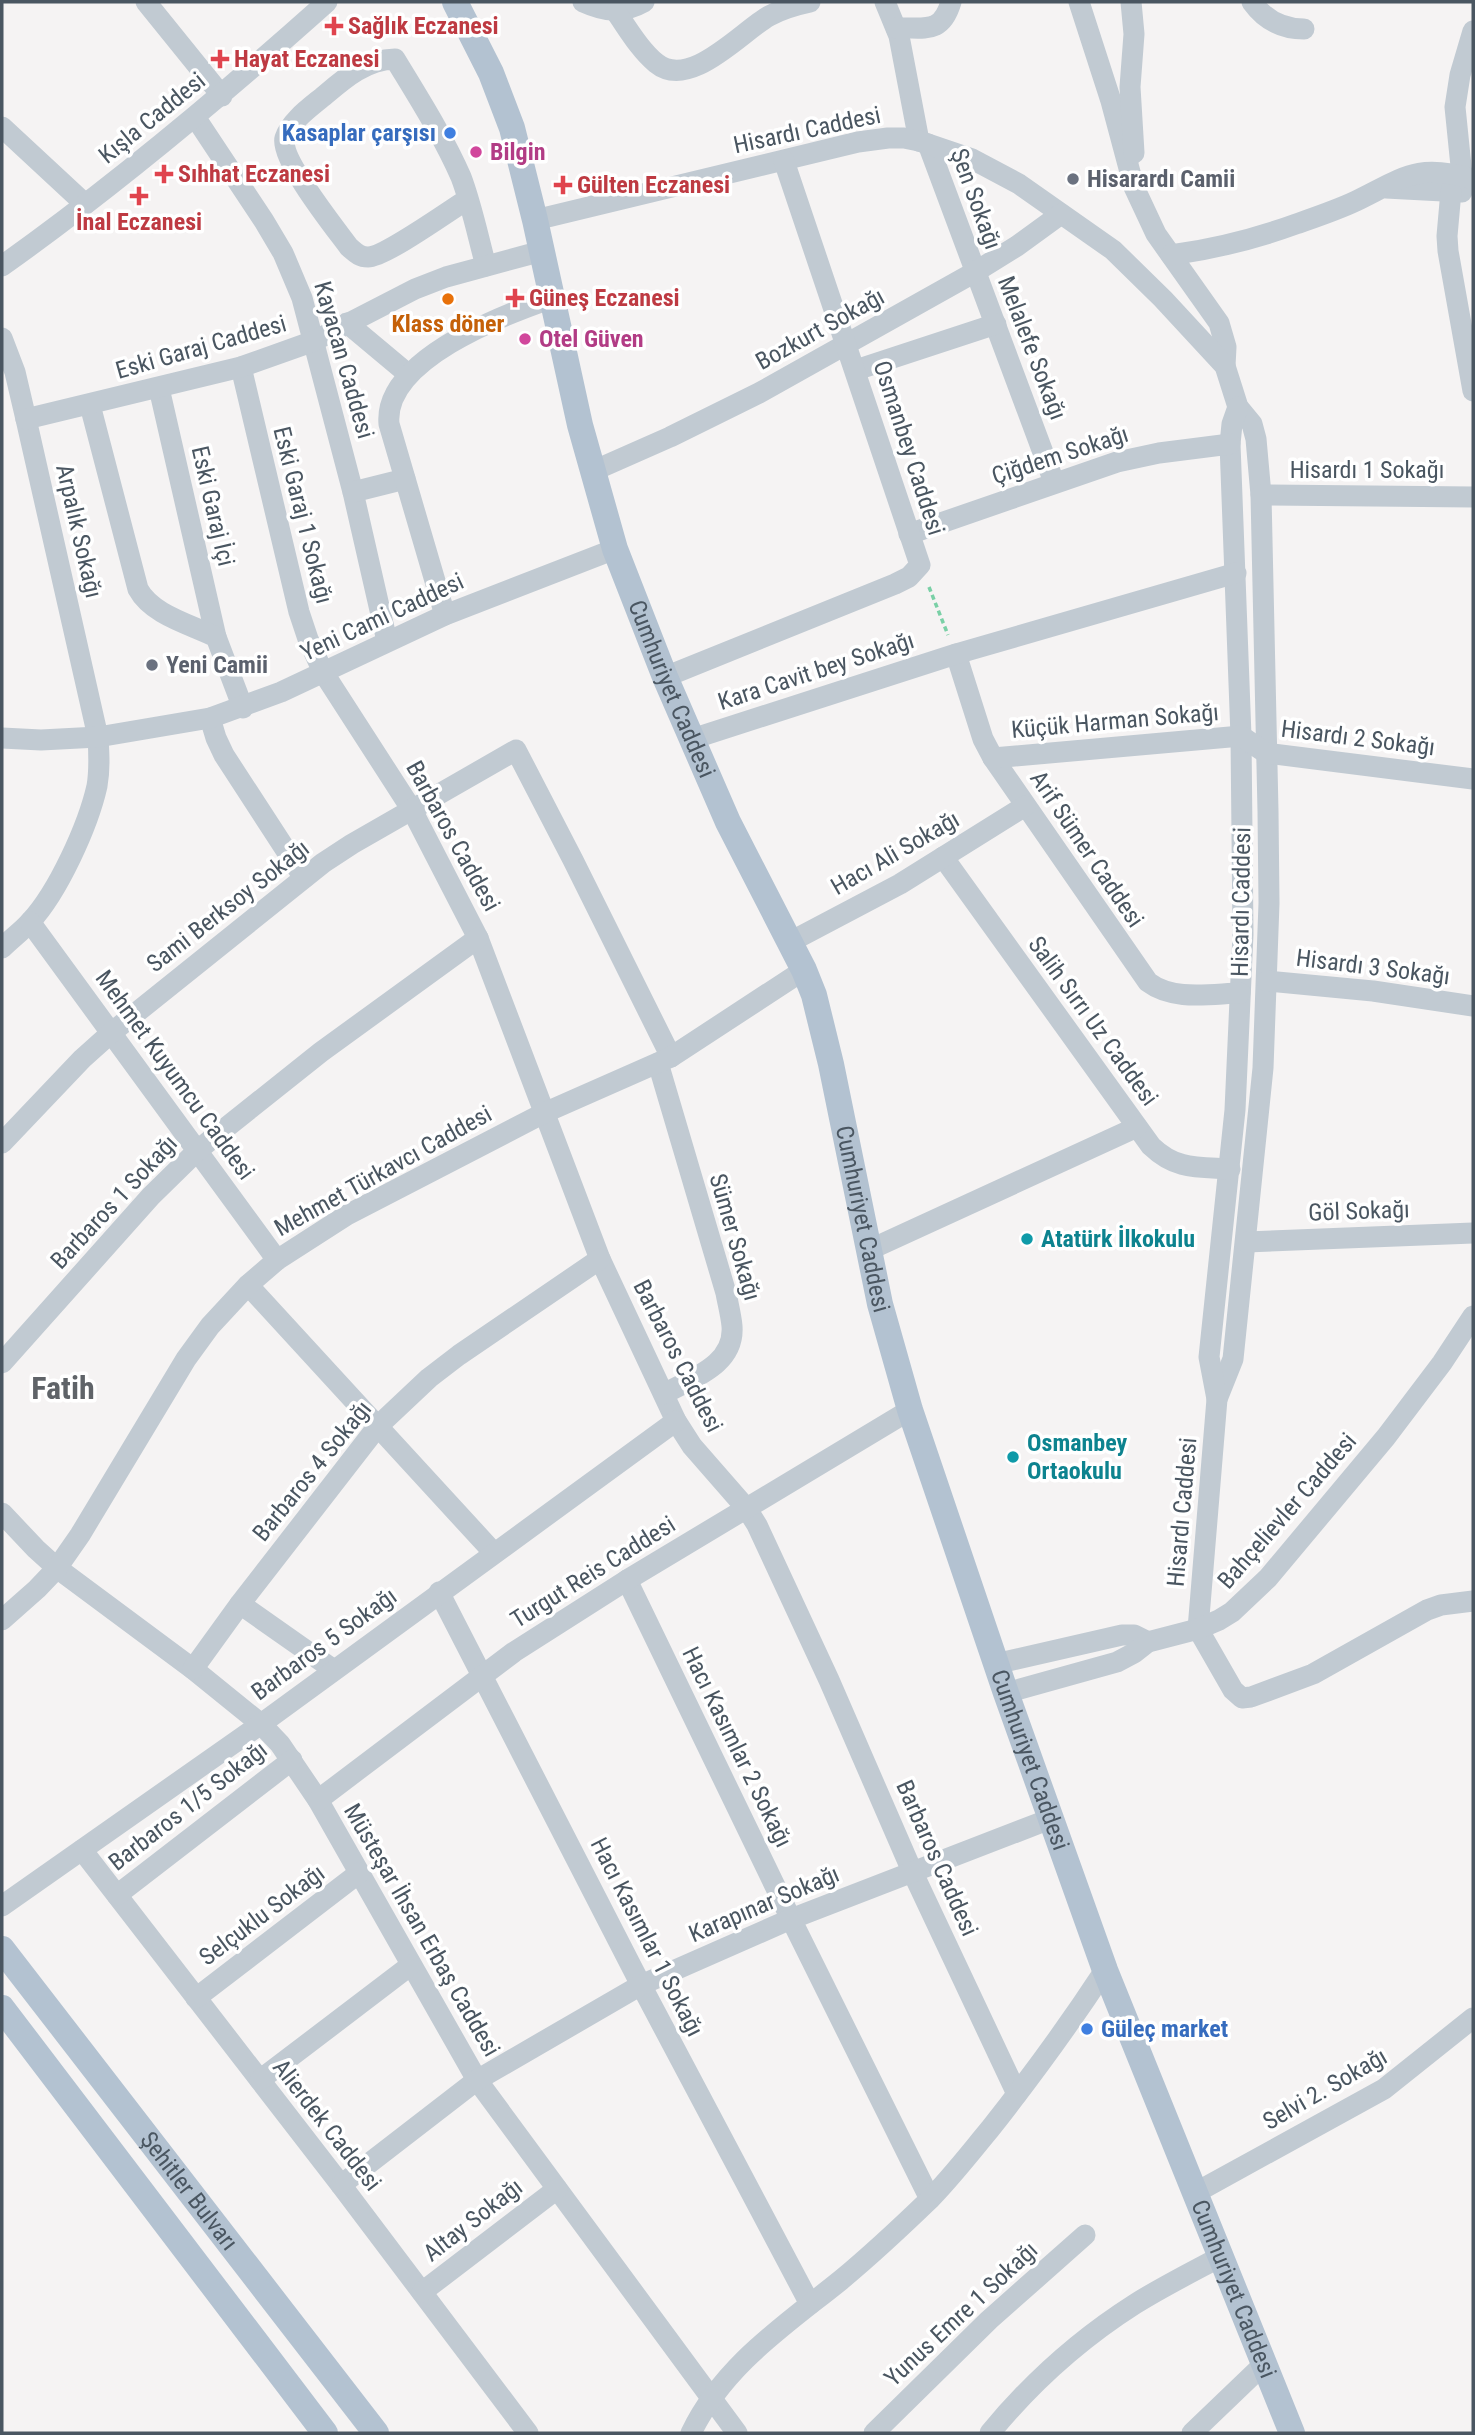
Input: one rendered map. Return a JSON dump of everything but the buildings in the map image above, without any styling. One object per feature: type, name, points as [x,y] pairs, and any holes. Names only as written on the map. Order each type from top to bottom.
[{"type":"main road","name":"Cumhuriyet Caddesi","points":[[455,2],[469,25],[503,102],[535,220],[593,471],[615,549],[665,677],[728,822],[804,970],[814,995],[831,1064],[880,1304],[910,1410],[995,1664],[1105,1970],[1292,2433]]},
{"type":"main road","name":"Şehitler Bulvarı","points":[[2,1949],[376,2433]]},
{"type":"main road","name":"Şehitler Bulvarı","points":[[2,2008],[325,2433]]},
{"type":"street","points":[[146,2],[222,96]]},
{"type":"street","name":"Kışla Caddesi","points":[[2,266],[86,204],[222,96],[327,2]]},
{"type":"street","points":[[583,2],[616,12],[644,2]]},
{"type":"street","points":[[616,12],[657,64],[675,70],[696,66],[710,59],[769,16],[810,2]]},
{"type":"street","name":"Şen Sokağı","points":[[885,2],[896,27],[924,142],[975,272]]},
{"type":"street","points":[[896,27],[934,26],[941,23],[951,2]]},
{"type":"street","points":[[1079,2],[1111,101],[1134,187],[1150,223],[1219,323],[1226,347],[1225,366]]},
{"type":"street","points":[[1131,2],[1134,34],[1130,87],[1134,187]]},
{"type":"street","points":[[1252,2],[1270,20],[1281,26],[1304,29]]},
{"type":"street","points":[[1473,31],[1460,75],[1455,107],[1465,185],[1447,236],[1473,391]]},
{"type":"street","points":[[468,199],[387,249],[370,257],[358,255],[341,237],[297,173],[286,152],[284,140],[289,129],[304,113],[339,83],[367,64],[382,59],[395,59],[451,155],[468,199],[486,266]]},
{"type":"street","name":"Kayacan Caddesi","points":[[195,117],[264,220],[283,253],[302,298],[353,492],[387,641]]},
{"type":"street","points":[[2,127],[86,204]]},
{"type":"street","name":"Hisardı Caddesi","points":[[535,220],[873,139],[924,142],[972,159],[1000,174],[1112,250],[1163,299],[1225,366],[1238,407],[1252,424],[1261,495],[1269,877],[1263,1068],[1247,1242],[1233,1359],[1217,1399]]},
{"type":"street","name":"Osmanbey Caddesi","points":[[665,677],[895,584],[909,577],[920,565],[784,161]]},
{"type":"street","points":[[1171,255],[1247,241],[1354,202],[1395,180],[1418,173],[1435,172],[1465,185]]},
{"type":"street","name":"Bozkurt Sokağı","points":[[593,471],[734,406],[847,344],[975,272],[1061,214]]},
{"type":"street","name":"Eski Garaj Caddesi","points":[[26,419],[241,367],[314,341],[415,289],[541,251]]},
{"type":"street","name":"Melalefe Sokağı","points":[[975,272],[1054,482]]},
{"type":"street","points":[[445,615],[389,424],[391,399],[408,374],[426,360],[485,324],[552,298]]},
{"type":"street","points":[[347,323],[408,374]]},
{"type":"street","points":[[856,370],[996,324]]},
{"type":"street","name":"Arpalık Sokağı","points":[[2,338],[15,372],[26,419],[98,737],[100,763],[85,823],[57,883],[30,922],[2,947]]},
{"type":"street","name":"Eski Garaj 1 Sokağı","points":[[241,367],[299,612],[323,673]]},
{"type":"street","name":"Eski Garaj İçi","points":[[159,388],[216,637],[243,708]]},
{"type":"street","points":[[90,405],[138,589],[144,601],[155,609],[216,637]]},
{"type":"street","name":"Hisardı Caddesi","points":[[1198,1629],[1217,1399],[1209,1357],[1230,1169],[1240,993],[1244,869],[1230,444],[1232,424],[1238,407]]},
{"type":"street","name":"Çiğdem Sokağı","points":[[909,534],[1054,482],[1126,460],[1230,444]]},
{"type":"street","points":[[353,492],[405,479]]},
{"type":"street","name":"Hisardı 1 Sokağı","points":[[1261,495],[1473,497]]},
{"type":"street","name":"Yeni Cami Caddesi","points":[[2,738],[41,740],[98,737],[211,719],[323,673],[445,615],[615,549]]},
{"type":"street","name":"Kara Cavit bey Sokağı","points":[[692,739],[956,654],[1236,573]]},
{"type":"street","name":"Arif Sümer Caddesi","points":[[956,654],[983,739],[993,758],[1148,982],[1176,995],[1240,993]]},
{"type":"street","name":"Barbaros Caddesi","points":[[323,673],[412,810],[478,938],[600,1259],[676,1421],[707,1465],[747,1509],[757,1525],[829,1680],[912,1871],[1017,2094]]},
{"type":"street","points":[[211,719],[224,755],[304,878]]},
{"type":"street","name":"Hisardı 2 Sokağı","points":[[1241,736],[1266,753],[1473,779]]},
{"type":"street","name":"Küçük Harman Sokağı","points":[[993,758],[1241,736]]},
{"type":"street","name":"Sami Berksoy Sokağı","points":[[2,1143],[82,1059],[111,1033],[304,878],[352,844],[516,750]]},
{"type":"street","name":"Sümer Sokağı","points":[[516,750],[573,860],[664,1060],[726,1293],[732,1327],[727,1355],[716,1365],[664,1394]]},
{"type":"street","name":"Hacı Ali Sokağı","points":[[790,942],[900,884],[1025,806]]},
{"type":"street","name":"Salih Sırrı Uz Caddesi","points":[[943,857],[1151,1146],[1163,1157],[1186,1167],[1230,1169]]},
{"type":"street","name":"Mehmet Kuyumcu Caddesi","points":[[30,922],[277,1260]]},
{"type":"street","name":"Barbaros 1 Sokağı","points":[[2,1363],[151,1196],[198,1150],[321,1052],[478,938]]},
{"type":"street","name":"Mehmet Türkavcı Caddesi","points":[[2,1620],[57,1568],[80,1535],[186,1359],[226,1308],[277,1260],[347,1215],[544,1112],[664,1060],[804,970]]},
{"type":"street","name":"Hisardı 3 Sokağı","points":[[1266,981],[1373,990],[1473,1006]]},
{"type":"street","points":[[869,1250],[1137,1127]]},
{"type":"street","name":"Göl Sokağı","points":[[1247,1242],[1473,1233]]},
{"type":"street","name":"Barbaros 4 Sokağı","points":[[193,1669],[378,1426],[429,1378],[459,1355],[600,1259]]},
{"type":"street","points":[[248,1285],[494,1553]]},
{"type":"street","name":"Bahçelievler Caddesi","points":[[1006,1693],[1117,1661],[1148,1642],[1198,1629],[1232,1612],[1268,1578],[1329,1507],[1394,1427],[1473,1316]]},
{"type":"street","name":"Turgut Reis Caddesi","points":[[318,1800],[483,1674],[627,1580],[910,1410]]},
{"type":"street","name":"Barbaros 5 Sokağı","points":[[2,1906],[261,1724],[676,1421]]},
{"type":"street","name":"Müsteşar İhsan Erbaş Caddesi","points":[[2,1513],[57,1568],[193,1669],[261,1724],[292,1760],[318,1800],[478,2080],[737,2433]]},
{"type":"street","name":"Hacı Kasımlar 2 Sokağı","points":[[627,1580],[930,2199]]},
{"type":"street","name":"Hacı Kasımlar 1 Sokağı","points":[[439,1592],[641,1985],[810,2304]]},
{"type":"street","points":[[1198,1629],[1233,1690],[1241,1698],[1251,1697],[1313,1674],[1427,1610],[1441,1605],[1473,1601]]},
{"type":"street","points":[[240,1604],[334,1670]]},
{"type":"street","points":[[995,1664],[1122,1635],[1135,1636],[1148,1642]]},
{"type":"street","name":"Barbaros 1/5 Sokağı","points":[[117,1895],[292,1760]]},
{"type":"street","name":"Karapınar Sokağı","points":[[341,2185],[478,2080],[641,1985],[791,1919],[1050,1819]]},
{"type":"street","name":"Alierdek Caddesi","points":[[82,1850],[341,2185],[528,2433]]},
{"type":"street","name":"Selçuklu Sokağı","points":[[197,1998],[359,1873]]},
{"type":"street","points":[[260,2080],[411,1965]]},
{"type":"street","points":[[691,2433],[710,2398],[761,2343],[880,2246],[930,2199],[1017,2094],[1105,1970]]},
{"type":"street","name":"Selvi 2. Sokağı","points":[[1195,2193],[1384,2090],[1473,2018]]},
{"type":"street","name":"Altay Sokağı","points":[[422,2292],[557,2189]]},
{"type":"street","name":"Yunus Emre 1 Sokağı","points":[[874,2433],[989,2320],[1085,2235]]},
{"type":"street","points":[[990,2433],[1040,2379],[1095,2332],[1135,2304],[1220,2257]]},
{"type":"street","points":[[1192,2433],[1264,2364]]},
{"type":"path","points":[[920,565],[956,654]]},
{"type":"place","name":"Sağlık Eczanesi","points":[[334,26]]},
{"type":"place","name":"Hayat Eczanesi","points":[[220,59]]},
{"type":"place","name":"Kasaplar çarşısı","points":[[450,133]]},
{"type":"place","name":"Bilgin","points":[[476,152]]},
{"type":"place","name":"Sıhhat Eczanesi","points":[[164,174]]},
{"type":"place","name":"Hisarardı Camii","points":[[1073,179]]},
{"type":"place","name":"Gülten Eczanesi","points":[[563,185]]},
{"type":"place","name":"İnal Eczanesi","points":[[139,196]]},
{"type":"place","name":"Güneş Eczanesi","points":[[515,298]]},
{"type":"place","name":"Klass döner","points":[[448,299]]},
{"type":"place","name":"Otel Güven","points":[[525,339]]},
{"type":"place","name":"Yeni Camii","points":[[152,665]]},
{"type":"place","name":"Atatürk İlkokulu","points":[[1027,1239]]},
{"type":"place","name":"Osmanbey Ortaokulu","points":[[1013,1457]]},
{"type":"place","name":"Güleç market","points":[[1087,2029]]},
{"type":"district","name":"Fatih","points":[[63,1388]]}]
